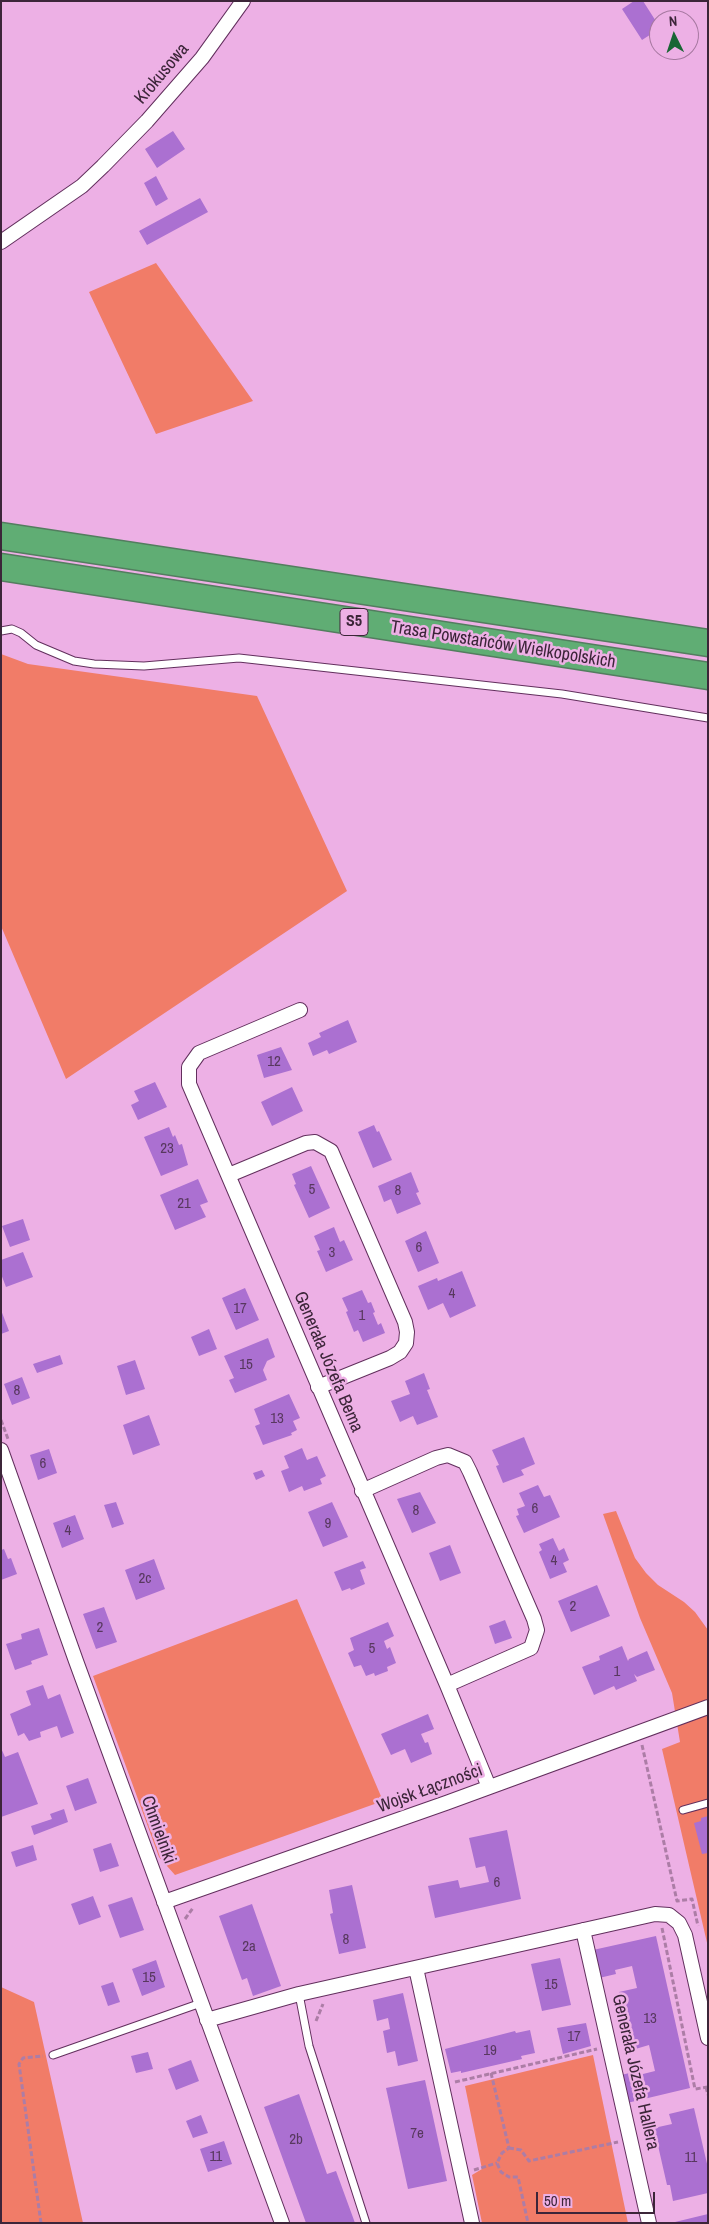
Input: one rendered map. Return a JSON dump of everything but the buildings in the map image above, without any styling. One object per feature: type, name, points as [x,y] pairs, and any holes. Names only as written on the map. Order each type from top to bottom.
[{"type":"highway","name":"Trasa Powstańców Wielkopolskich","points":[[1,536],[708,644]]},
{"type":"highway","name":"Trasa Powstańców Wielkopolskich","points":[[1,567],[708,676]]},
{"type":"street","name":"Krokusowa","points":[[1,242],[82,186],[103,166],[147,121],[202,58],[244,1]]},
{"type":"street","name":"Generała Józefa Bema","points":[[300,1010],[199,1053],[189,1067],[188,1084],[229,1175],[362,1491],[448,1685],[489,1787]]},
{"type":"street","points":[[229,1175],[306,1143],[315,1142],[331,1151],[404,1322],[407,1332],[406,1342],[400,1352],[390,1358],[318,1387]]},
{"type":"street","name":"Chmielniki","points":[[1,1450],[282,2223]]},
{"type":"street","points":[[362,1491],[436,1458],[448,1455],[465,1462],[470,1472],[537,1630],[531,1648],[448,1685]]},
{"type":"street","name":"Wojsk Łączności","points":[[164,1902],[708,1707]]},
{"type":"street","points":[[207,2020],[298,1994],[655,1914],[669,1915],[679,1923],[685,1935],[708,2038]]},
{"type":"street","name":"Generała Józefa Hallera","points":[[583,1930],[649,2223]]},
{"type":"street","points":[[416,1968],[472,2223]]},
{"type":"lane","points":[[1,631],[12,630],[21,633],[36,645],[74,661],[94,664],[144,666],[239,658],[562,694],[708,718]]},
{"type":"lane","points":[[684,1810],[708,1803]]},
{"type":"lane","points":[[298,1994],[310,2046],[366,2223]]},
{"type":"lane","points":[[53,2055],[201,2003]]},
{"type":"path","points":[[642,1745],[677,1901],[692,1899],[698,1927]]},
{"type":"path","points":[[456,1785],[465,1778],[467,1759],[476,1755]]},
{"type":"path","points":[[657,1925],[662,1928],[695,2089],[707,2087],[708,2095]]},
{"type":"path","points":[[316,2029],[317,2015],[324,2002]]},
{"type":"path","points":[[442,2085],[600,2049]]},
{"type":"path","points":[[41,2223],[19,2064],[23,2058],[53,2055]]},
{"type":"path","points":[[491,2074],[509,2148]]},
{"type":"path","points":[[614,2143],[631,2140]]},
{"type":"path","points":[[462,2173],[497,2163],[502,2153],[509,2148],[521,2150],[529,2161],[631,2140]]},
{"type":"path","points":[[497,2163],[501,2172],[509,2177],[518,2176],[528,2223]]},
{"type":"shaded area","points":[[156,263],[253,401],[156,434],[89,292]]},
{"type":"shaded area","points":[[1,654],[28,664],[257,696],[347,891],[66,1079],[1,926]]},
{"type":"shaded area","points":[[616,1511],[635,1558],[646,1573],[658,1585],[684,1602],[695,1612],[708,1630],[708,1947],[662,1749],[680,1742],[672,1693],[640,1618],[603,1514]]},
{"type":"shaded area","points":[[297,1599],[383,1801],[175,1875],[159,1857],[93,1676]]},
{"type":"shaded area","points":[[1,1987],[34,2002],[83,2223],[1,2223]]},
{"type":"shaded area","points":[[593,2055],[628,2223],[482,2223],[472,2175],[482,2169],[465,2086]]}]
